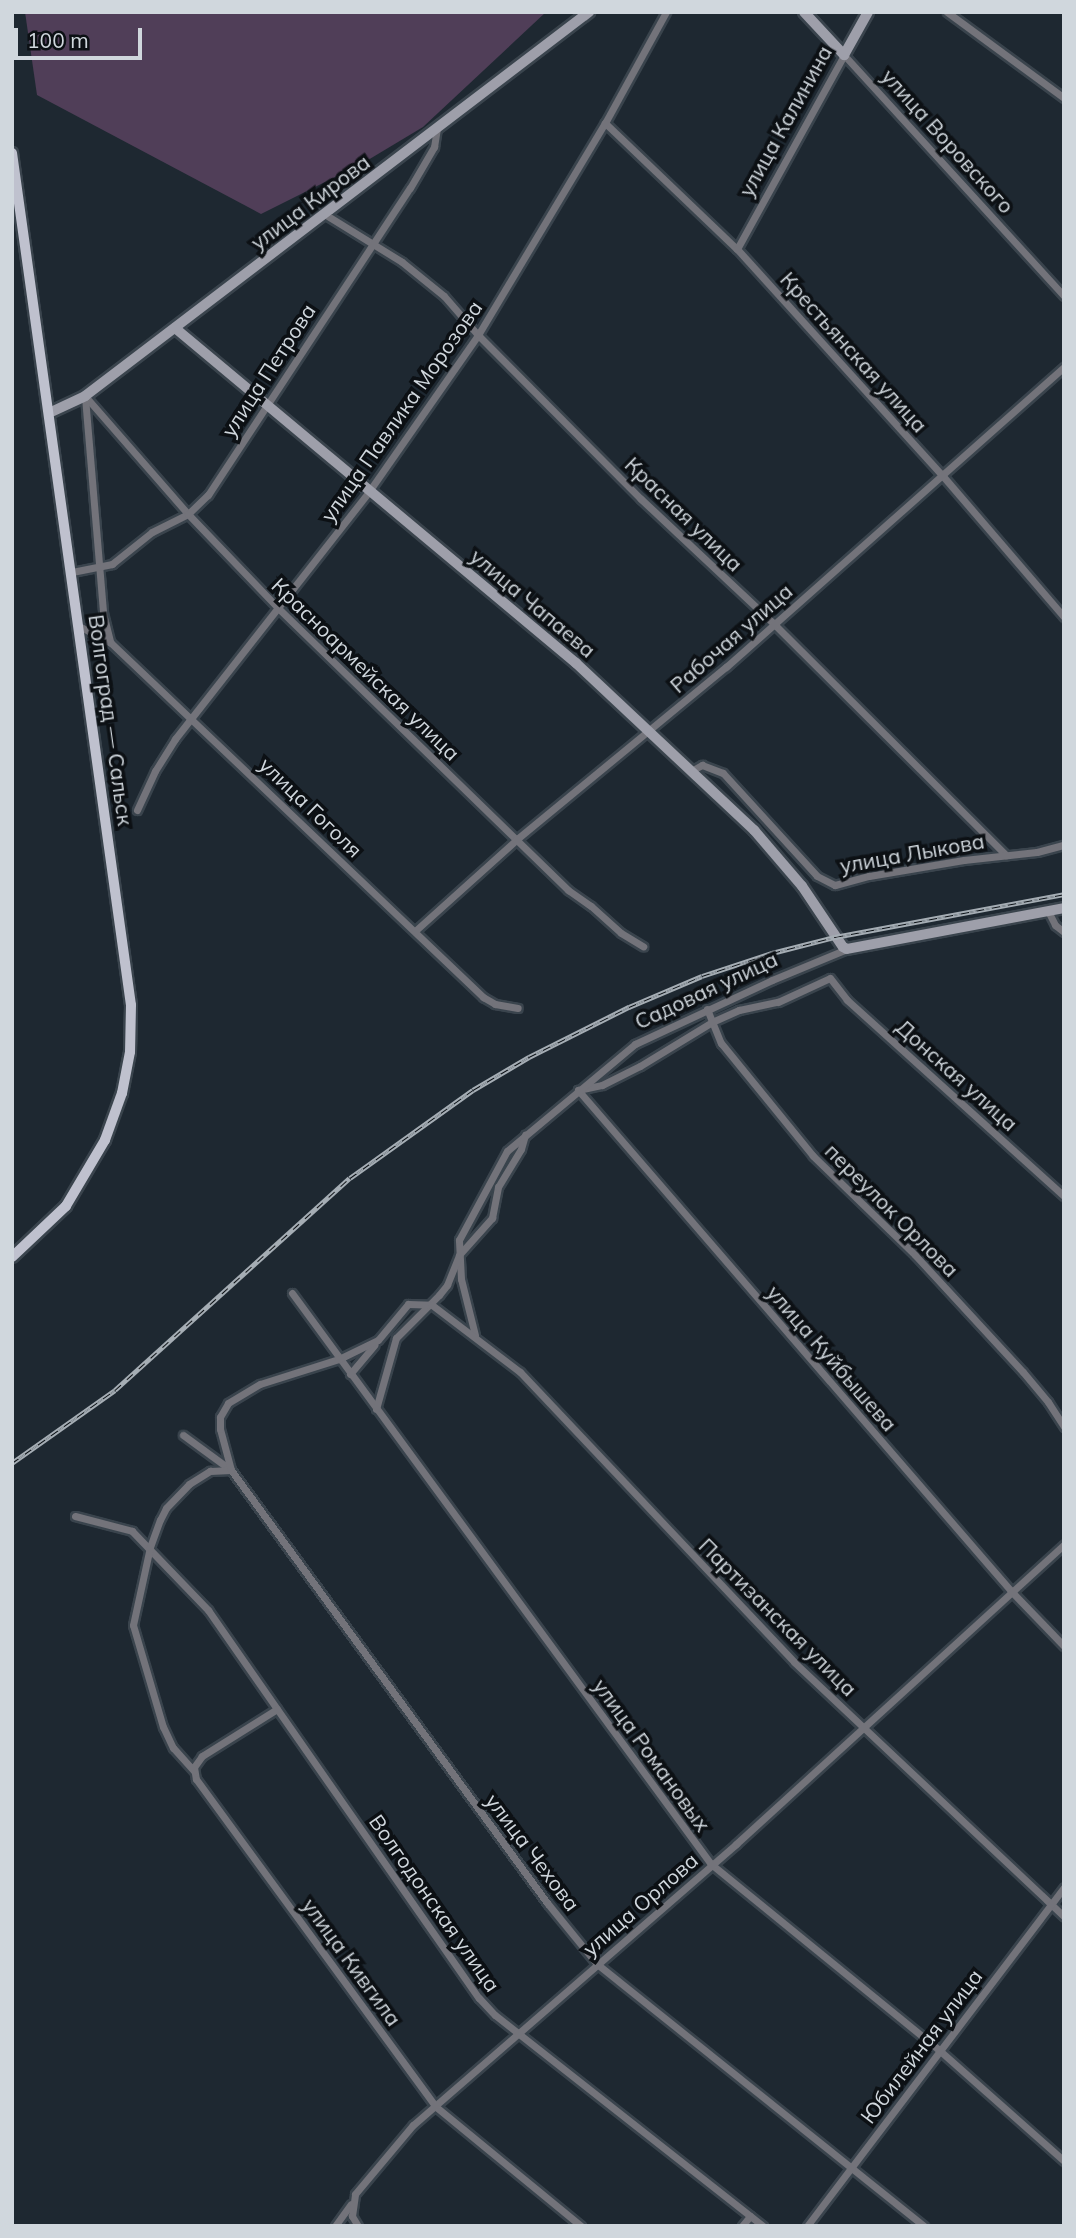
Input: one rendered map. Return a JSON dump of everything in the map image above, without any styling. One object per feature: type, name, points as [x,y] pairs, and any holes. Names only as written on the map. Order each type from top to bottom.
[{"type":"main road","name":"Волгоград — Сальск","points":[[12,153],[131,1005],[130,1052],[122,1093],[105,1140],[88,1174],[47,1227],[12,1257]]},
{"type":"street","name":"улица Кирова","points":[[49,413],[85,396],[589,12]]},
{"type":"street","name":"улица Павлика Морозова","points":[[137,810],[164,754],[370,490],[478,335],[605,123],[666,12]]},
{"type":"street","name":"улица Воровского","points":[[804,12],[1064,296]]},
{"type":"street","name":"улица Калинина","points":[[737,249],[868,12]]},
{"type":"street","points":[[947,12],[1064,98]]},
{"type":"street","name":"Крестьянская улица","points":[[605,123],[737,249],[942,475],[1064,617]]},
{"type":"street","name":"улица Петрова","points":[[72,572],[112,564],[152,532],[188,514],[208,495],[426,162],[437,141],[437,129]]},
{"type":"street","name":"Красная улица","points":[[326,215],[374,244],[444,296],[478,335],[641,499],[775,625],[1006,855]]},
{"type":"street","name":"улица Чапаева","points":[[175,328],[566,655],[754,830],[786,867],[835,937],[847,949]]},
{"type":"street","name":"Рабочая улица","points":[[415,931],[517,839],[775,625],[1064,366]]},
{"type":"street","points":[[85,396],[104,622],[111,643]]},
{"type":"street","name":"Красноармейская улица","points":[[85,396],[188,514],[278,608],[568,890],[621,933],[643,946]]},
{"type":"street","name":"улица Гоголя","points":[[79,626],[111,643],[192,717],[483,997],[495,1004],[518,1008]]},
{"type":"street","name":"улица Лыкова","points":[[691,771],[702,765],[723,772],[817,876],[835,885],[869,876],[1064,845]]},
{"type":"street","name":"Садовая улица","points":[[578,1090],[635,1044],[707,1009],[847,949],[1064,908]]},
{"type":"street","points":[[1048,911],[1055,925],[1064,932]]},
{"type":"street","name":"Садовая улица","points":[[578,1090],[602,1084],[640,1066],[712,1021],[739,1010],[778,1002],[830,978]]},
{"type":"street","name":"Донская улица","points":[[830,978],[846,1000],[1064,1196]]},
{"type":"street","name":"переулок Орлова","points":[[707,1009],[721,1043],[813,1156],[924,1264],[1032,1382],[1064,1427]]},
{"type":"street","points":[[475,1335],[461,1279],[459,1240],[507,1151],[578,1090]]},
{"type":"street","name":"улица Куйбышева","points":[[578,1090],[1011,1591],[1064,1646]]},
{"type":"street","points":[[376,1409],[396,1338],[447,1285],[459,1255],[492,1218],[498,1187],[521,1149],[527,1132]]},
{"type":"street","name":"улица Романовых","points":[[292,1293],[711,1864],[939,2050],[1064,2161]]},
{"type":"street","points":[[350,1374],[408,1304],[429,1304]]},
{"type":"street","name":"Партизанская улица","points":[[429,1304],[441,1309],[520,1372],[725,1592],[863,1727],[1064,1916]]},
{"type":"street","points":[[231,1470],[220,1430],[220,1417],[228,1403],[260,1384],[339,1359],[377,1340]]},
{"type":"street","name":"улица Чехова","points":[[183,1435],[231,1470],[541,1893],[597,1964],[924,2226]]},
{"type":"street","name":"улица Кивгила","points":[[231,1470],[210,1471],[189,1484],[166,1508],[150,1547],[134,1614],[136,1639],[173,1748],[194,1771],[196,1779],[435,2106],[581,2226]]},
{"type":"street","name":"Волгодонская улица","points":[[75,1516],[121,1526],[142,1539],[208,1610],[479,1998],[519,2035],[763,2226]]},
{"type":"street","name":"улица Орлова","points":[[335,2226],[386,2153],[435,2106],[711,1864],[1064,1545]]},
{"type":"street","points":[[194,1771],[202,1756],[277,1709]]},
{"type":"street","name":"Юбилейная улица","points":[[807,2226],[1064,1887]]},
{"type":"street","points":[[352,2202],[352,2216],[358,2226]]},
{"type":"street","points":[[742,2226],[750,2216]]},
{"type":"shaded area","points":[[25,12],[546,12],[423,127],[363,163],[261,214],[37,95]]},
{"type":"railway","points":[[12,1463],[115,1390],[350,1178],[473,1090],[529,1057],[629,1007],[702,976],[772,953],[835,937],[1064,894]]}]
